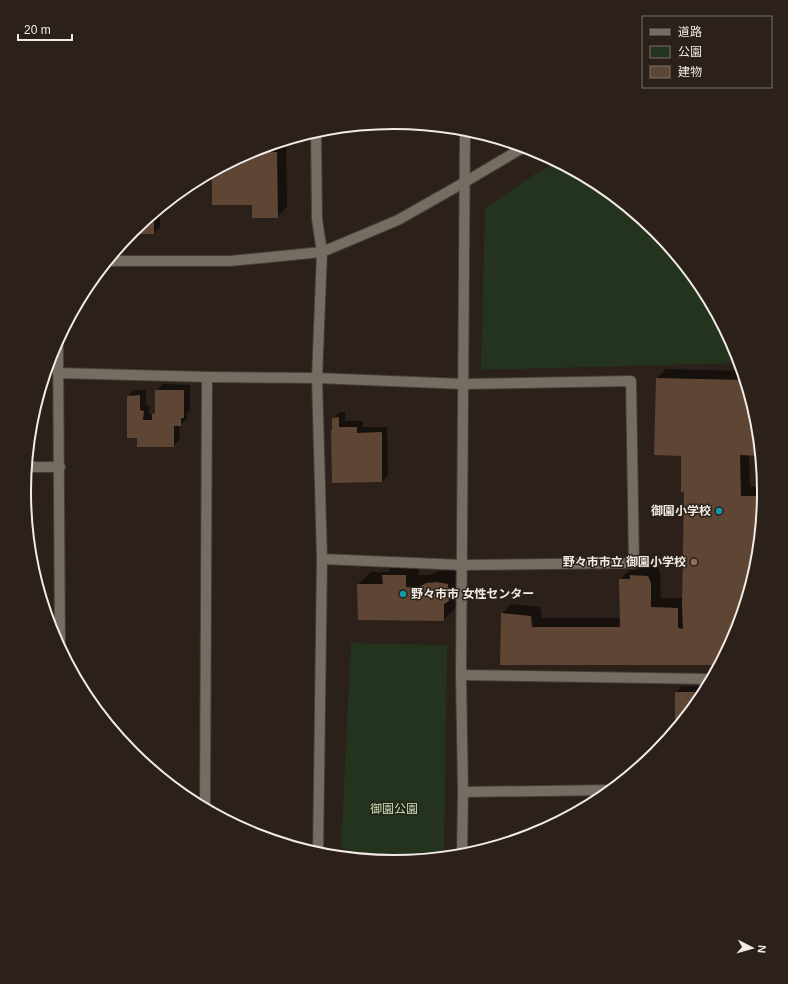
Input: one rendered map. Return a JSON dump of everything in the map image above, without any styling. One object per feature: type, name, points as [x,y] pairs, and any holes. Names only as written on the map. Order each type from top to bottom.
[{"type":"street","points":[[462,848],[463,792],[461,675],[465,136]]},
{"type":"street","points":[[316,138],[317,219],[322,252],[317,378],[322,559],[318,847]]},
{"type":"street","points":[[114,261],[230,261],[322,252],[398,220],[518,151]]},
{"type":"street","points":[[58,355],[60,633]]},
{"type":"street","points":[[58,373],[317,378],[463,384],[631,381],[634,563],[462,565],[322,559]]},
{"type":"street","points":[[205,802],[207,377]]},
{"type":"street","points":[[32,467],[60,467]]},
{"type":"street","points":[[461,675],[705,679]]},
{"type":"street","points":[[463,792],[601,790]]},
{"type":"green space","points":[[552,165],[555,166],[596,190],[651,235],[696,290],[720,331],[733,363],[481,370],[485,208],[535,174]]},
{"type":"green space","name":"御園公園","points":[[351,643],[447,645],[444,851],[394,855],[361,853],[341,848]]},
{"type":"building","points":[[266,152],[277,152],[278,218],[252,218],[252,205],[212,205],[212,179],[233,166]]},
{"type":"building","points":[[154,220],[154,234],[138,234]]},
{"type":"building","name":"御園小学校","points":[[656,378],[739,380],[750,421],[755,456],[740,455],[741,496],[757,496],[754,539],[745,586],[738,609],[720,653],[713,665],[500,665],[501,613],[531,616],[532,627],[620,627],[619,579],[630,579],[630,575],[648,576],[651,583],[651,607],[678,608],[678,628],[683,629],[684,492],[681,492],[681,456],[654,455]]},
{"type":"building","points":[[155,390],[184,390],[184,418],[181,418],[181,426],[174,426],[174,447],[137,447],[137,438],[127,438],[127,396],[140,395],[140,410],[144,411],[143,420],[152,420],[152,414],[155,413]]},
{"type":"building","points":[[339,417],[339,427],[357,427],[357,433],[382,432],[382,482],[332,483],[332,418]]},
{"type":"building","name":"野々市市 女性センター","points":[[382,575],[406,575],[406,587],[417,588],[426,583],[436,582],[448,584],[449,601],[444,604],[444,621],[358,620],[357,584],[383,584]]},
{"type":"building","points":[[675,692],[697,692],[682,713],[675,721]]},
{"type":"place","name":"御園小学校","points":[[719,511]]},
{"type":"place","name":"野々市市立 御園小学校","points":[[694,562]]},
{"type":"place","name":"野々市市 女性センター","points":[[403,594]]}]
